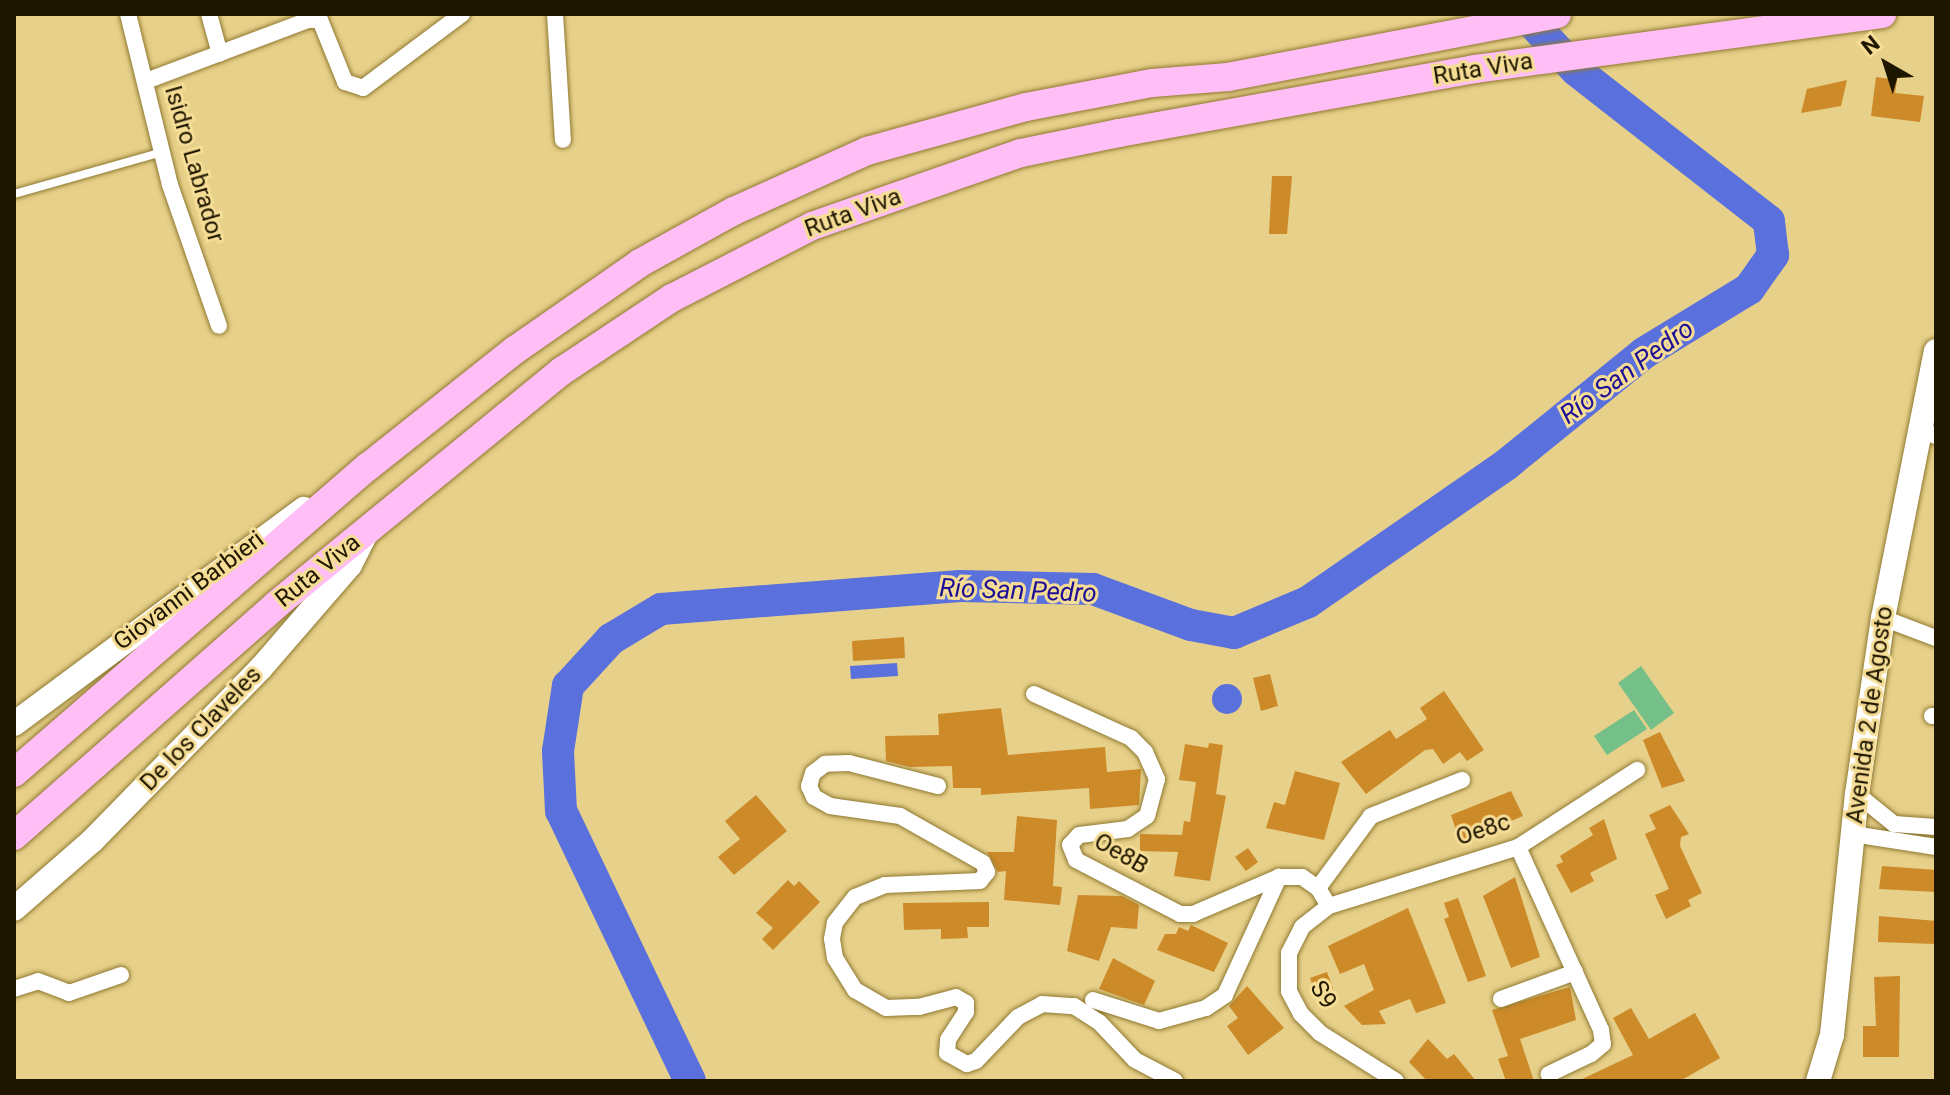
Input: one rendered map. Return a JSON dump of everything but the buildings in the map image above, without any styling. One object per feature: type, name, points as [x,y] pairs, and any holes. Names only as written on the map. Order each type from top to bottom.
[{"type":"highway","name":"Ruta Viva","points":[[14,773],[369,466],[515,350],[640,263],[734,211],[867,151],[1026,107],[1290,64],[1557,14]]},
{"type":"highway","name":"Ruta Viva","points":[[14,836],[368,530],[562,371],[672,298],[812,226],[1021,153],[1475,69],[1873,15]]},
{"type":"main road","name":"Avenida 2 de Agosto","points":[[1818,1081],[1832,1035],[1857,794],[1883,618],[1927,432],[1936,351]]},
{"type":"main road","name":"Giovanni Barbieri","points":[[14,724],[256,541],[369,466]]},
{"type":"main road","name":"De los Claveles","points":[[14,909],[92,841],[261,668],[350,565],[368,530]]},
{"type":"street","name":"Isidro Labrador","points":[[128,14],[162,152],[219,326]]},
{"type":"street","points":[[209,14],[220,54]]},
{"type":"street","points":[[146,81],[308,20],[320,20],[345,82],[363,88],[462,14]]},
{"type":"street","points":[[555,14],[563,140]]},
{"type":"street","points":[[1883,618],[1936,638]]},
{"type":"street","name":"Oe8B","points":[[1034,694],[1131,738],[1145,752],[1157,779],[1147,816],[1128,829],[1079,835],[1070,845],[1076,860],[1180,914],[1193,914],[1279,877]]},
{"type":"street","points":[[938,786],[849,763],[825,764],[813,773],[809,786],[822,801],[900,816],[983,863],[987,872],[980,881],[885,885],[855,897],[835,923],[832,939],[835,958],[855,990],[886,1008],[919,1007],[956,997],[966,1003],[947,1053],[967,1064],[976,1061],[1018,1017],[1042,1004],[1074,1006],[1099,1022],[1135,1060],[1175,1081]]},
{"type":"street","name":"Oe8c","points":[[1329,906],[1518,847],[1637,770]]},
{"type":"street","points":[[1318,888],[1371,816],[1462,780]]},
{"type":"street","points":[[1857,794],[1894,824],[1936,827]]},
{"type":"street","points":[[1853,834],[1936,847]]},
{"type":"street","points":[[1518,847],[1575,972],[1603,1044],[1549,1074]]},
{"type":"street","points":[[1093,1000],[1159,1021],[1206,1008],[1225,995],[1279,877],[1302,877],[1318,888],[1329,906]]},
{"type":"street","name":"S9","points":[[1329,906],[1302,927],[1289,953],[1289,991],[1301,1014],[1320,1033],[1396,1081]]},
{"type":"street","points":[[1501,999],[1575,972]]},
{"type":"street","points":[[14,989],[38,981],[69,993],[121,975]]},
{"type":"lane","points":[[14,194],[162,152]]},
{"type":"green space","points":[[1641,666],[1674,713],[1651,730],[1618,683]]},
{"type":"green space","points":[[1634,710],[1647,729],[1607,755],[1594,736]]},
{"type":"water","points":[[897,663],[898,676],[851,679],[850,666]]},
{"type":"water","points":[[1227,684],[1238,688],[1242,699],[1238,710],[1227,714],[1216,710],[1212,699],[1216,688]]},
{"type":"waterway","name":"Río San Pedro","points":[[690,1081],[561,811],[558,751],[568,686],[611,639],[661,609],[960,586],[1093,589],[1191,625],[1234,633],[1308,602],[1507,464],[1644,353],[1749,289],[1773,255],[1769,221],[1576,70],[1524,14]]}]
